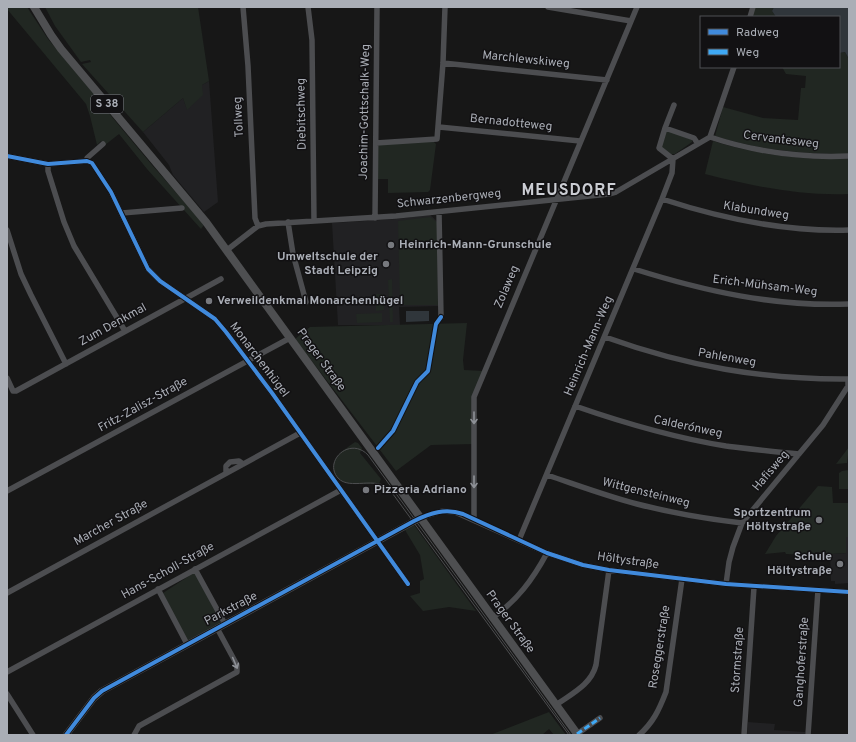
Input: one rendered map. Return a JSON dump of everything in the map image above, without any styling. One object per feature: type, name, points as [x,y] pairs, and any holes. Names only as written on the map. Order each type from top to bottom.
[{"type":"main road","name":"Prager Straße","points":[[34,7],[51,35],[106,109],[168,176],[227,250],[577,734]]},
{"type":"street","name":"Tollweg","points":[[243,7],[248,66],[255,218],[258,226]]},
{"type":"street","name":"Diebitschweg","points":[[308,7],[312,40],[314,221]]},
{"type":"street","name":"Joachim-Gottschalk-Weg","points":[[375,218],[377,7]]},
{"type":"street","points":[[376,143],[438,139],[445,7]]},
{"type":"street","points":[[548,7],[631,21]]},
{"type":"street","name":"Zolaweg","points":[[474,519],[474,397],[637,7]]},
{"type":"street","name":"Marchlewskiweg","points":[[443,63],[606,80]]},
{"type":"street","points":[[710,137],[734,68]]},
{"type":"street","points":[[673,159],[659,148],[674,105]]},
{"type":"street","name":"Bernadotteweg","points":[[439,127],[580,141]]},
{"type":"street","points":[[665,128],[694,138],[698,144]]},
{"type":"street","name":"Schwarzenbergweg","points":[[227,250],[258,226],[266,224],[375,218],[502,204],[556,200],[616,192],[710,137]]},
{"type":"street","name":"Cervantesweg","points":[[710,137],[731,144],[780,153],[812,156],[849,156]]},
{"type":"street","points":[[7,156],[48,164],[87,161],[87,158],[103,144]]},
{"type":"street","name":"Heinrich-Mann-Weg","points":[[519,540],[634,269],[672,173],[673,159]]},
{"type":"street","name":"Monarchenhügel","points":[[87,161],[92,162],[101,175],[122,213],[148,269],[160,281],[215,319],[248,360],[408,584]]},
{"type":"street","points":[[48,164],[48,171],[64,222],[74,246],[125,331]]},
{"type":"street","name":"Klabundweg","points":[[662,199],[723,217],[760,224],[801,229],[849,230]]},
{"type":"street","points":[[122,213],[182,208]]},
{"type":"street","points":[[440,212],[441,316]]},
{"type":"street","points":[[288,222],[293,254],[306,302]]},
{"type":"street","points":[[7,230],[21,274],[66,364]]},
{"type":"street","name":"Erich-Mühsam-Weg","points":[[634,269],[700,288],[731,295],[792,303],[849,304]]},
{"type":"street","name":"Zum Denkmal","points":[[7,378],[13,391],[16,391],[185,298],[221,280]]},
{"type":"street","name":"Pahlenweg","points":[[605,337],[641,350],[674,359],[738,372],[790,378],[849,379]]},
{"type":"street","name":"Fritz-Zalisz-Straße","points":[[7,491],[290,338]]},
{"type":"street","name":"Hafisweg","points":[[726,584],[733,547],[742,524],[823,425],[849,386],[849,379]]},
{"type":"street","name":"Calderónweg","points":[[576,406],[624,422],[684,438],[725,446],[799,454]]},
{"type":"street","name":"Marcher Straße","points":[[7,593],[300,433]]},
{"type":"street","name":"Wittgensteinweg","points":[[547,475],[636,504],[676,513],[742,524]]},
{"type":"street","name":"Hans-Scholl-Straße","points":[[7,672],[341,490]]},
{"type":"street","name":"Höltystraße","points":[[420,518],[432,513],[448,511],[461,514],[547,553],[609,570],[726,584],[818,590],[847,590]]},
{"type":"street","name":"Parkstraße","points":[[66,735],[97,694],[420,518]]},
{"type":"street","points":[[492,618],[506,608],[525,588],[534,576],[547,553]]},
{"type":"street","points":[[195,569],[225,624]]},
{"type":"street","points":[[556,705],[586,684],[593,675],[596,665],[609,570]]},
{"type":"street","name":"Roseggerstraße","points":[[639,735],[650,725],[659,710],[666,692],[682,579]]},
{"type":"street","name":"Stormstraße","points":[[744,735],[754,586]]},
{"type":"street","points":[[158,589],[187,644]]},
{"type":"street","name":"Ganghoferstraße","points":[[808,735],[818,590]]},
{"type":"street","points":[[134,735],[139,726],[238,670],[237,665],[217,628]]},
{"type":"street","points":[[7,694],[33,735]]},
{"type":"street","points":[[577,734],[600,718]]},
{"type":"shaded area","points":[[7,7],[27,7],[48,39],[104,106],[102,110],[104,112],[107,111],[202,222],[204,225],[201,229],[147,169],[119,134],[105,145],[101,141],[97,145],[86,104],[7,9]]},
{"type":"shaded area","points":[[45,7],[198,7],[209,81],[202,85],[203,95],[187,110],[183,98],[143,132],[82,64],[91,62],[90,60],[81,62],[55,26]]},
{"type":"shaded area","points":[[755,7],[774,7],[772,11],[775,16],[752,16]]},
{"type":"shaded area","points":[[774,7],[849,7],[849,59],[845,52],[840,53],[840,16],[775,16],[772,11]]},
{"type":"shaded area","points":[[845,52],[849,59],[849,154],[815,153],[765,148],[715,136],[723,107],[763,118],[798,120],[801,88],[805,88],[806,76],[786,74],[783,68],[840,68],[840,53]]},
{"type":"shaded area","points":[[209,81],[218,202],[204,212],[173,175],[169,165],[143,132],[183,98],[187,109],[202,85]]},
{"type":"shaded area","points":[[667,130],[692,140],[692,142],[675,154],[671,154],[661,147]]},
{"type":"shaded area","points":[[433,141],[436,144],[430,190],[428,192],[388,193],[388,179],[378,179],[377,146],[380,144]]},
{"type":"shaded area","points":[[713,141],[746,150],[780,156],[815,159],[849,159],[849,194],[794,192],[705,174]]},
{"type":"shaded area","name":"Umweltschule der Stadt Leipzig","points":[[430,215],[437,221],[439,306],[399,307],[400,325],[338,325],[332,223],[396,219]]},
{"type":"shaded area","points":[[430,217],[437,222],[438,305],[400,305],[398,221]]},
{"type":"shaded area","points":[[392,279],[393,322],[390,322],[388,280]]},
{"type":"shaded area","points":[[376,294],[383,294],[384,310],[376,311]]},
{"type":"shaded area","points":[[406,311],[429,311],[429,321],[406,322]]},
{"type":"shaded area","points":[[382,313],[382,322],[357,323],[356,314]]},
{"type":"shaded area","points":[[467,323],[463,360],[464,370],[484,371],[474,397],[474,444],[431,445],[396,471],[295,339],[310,327]]},
{"type":"shaded area","points":[[355,442],[362,448],[360,453],[381,479],[379,484],[349,483],[340,480],[335,474],[334,463],[336,459],[342,451]]},
{"type":"shaded area","points":[[849,447],[847,463],[836,464]]},
{"type":"shaded area","points":[[849,470],[849,489],[839,489],[839,473]]},
{"type":"shaded area","name":"Sportzentrum Höltystraße","points":[[818,486],[832,487],[833,503],[849,503],[849,537],[846,537],[846,553],[830,555],[820,555],[819,552],[813,555],[786,554],[785,552],[765,554],[776,536]]},
{"type":"shaded area","points":[[414,525],[476,611],[449,607],[423,611],[410,596],[420,593],[420,581],[424,579],[420,555],[405,530]]},
{"type":"shaded area","points":[[846,537],[849,537],[849,583],[835,584],[835,581],[831,581],[830,554],[846,553]]},
{"type":"shaded area","points":[[195,572],[221,623],[187,641],[163,593]]},
{"type":"shaded area","points":[[549,712],[566,735],[554,735],[549,729],[542,735],[490,735]]},
{"type":"shaded area","points":[[748,722],[775,724],[774,730],[805,732],[805,735],[747,735]]},
{"type":"tram line","points":[[569,735],[390,490],[378,484],[349,483],[343,482],[338,478],[334,471],[334,465],[336,458],[341,453],[347,449],[354,448],[361,450],[368,455],[571,735]]},
{"type":"marked path","points":[[577,734],[600,718]]},
{"type":"cycle path","points":[[7,156],[48,164],[87,161],[92,163],[111,192],[148,269],[160,281],[215,319],[226,332],[272,393],[408,584]]},
{"type":"cycle path","points":[[378,448],[393,431],[417,382],[428,371],[436,324],[441,317]]},
{"type":"cycle path","points":[[66,735],[94,698],[102,691],[414,521],[438,512],[450,511],[463,514],[547,553],[583,565],[609,570],[726,584],[849,592]]},
{"type":"place","name":"Heinrich-Mann-Grunschule","points":[[391,245]]},
{"type":"place","name":"Umweltschule der Stadt Leipzig","points":[[386,264]]},
{"type":"place","name":"Verweildenkmal Monarchenhügel","points":[[209,301]]},
{"type":"place","name":"Pizzeria Adriano","points":[[366,490]]},
{"type":"place","name":"Sportzentrum Höltystraße","points":[[819,520]]},
{"type":"place","name":"Schule Höltystraße","points":[[840,564]]},
{"type":"district","name":"MEUSDORF","points":[[569,191]]}]
